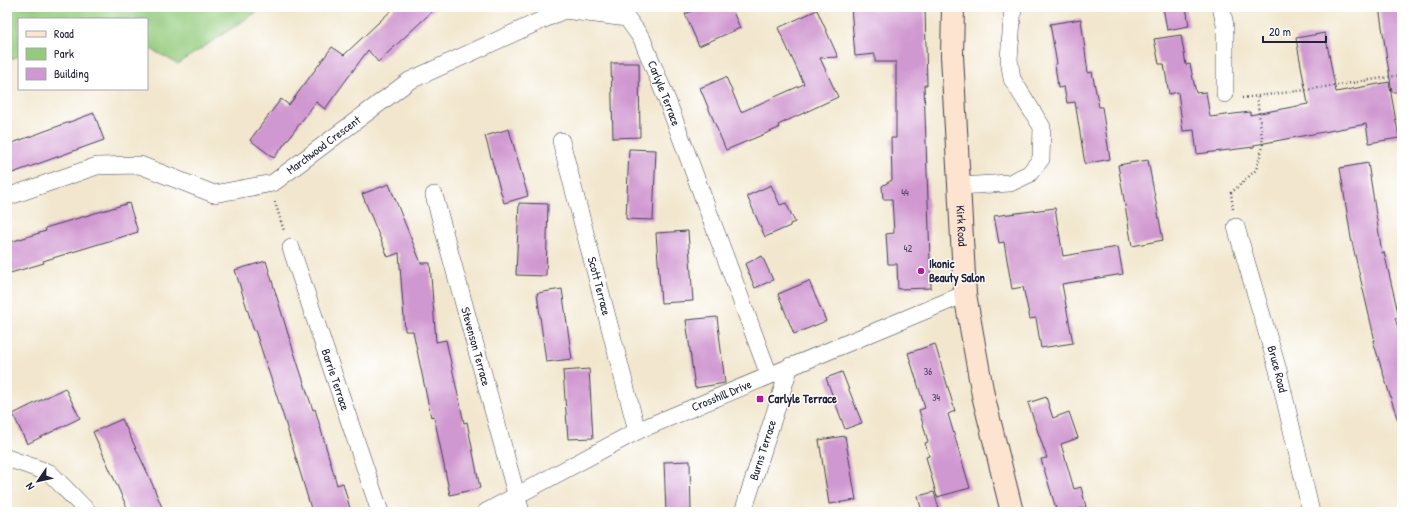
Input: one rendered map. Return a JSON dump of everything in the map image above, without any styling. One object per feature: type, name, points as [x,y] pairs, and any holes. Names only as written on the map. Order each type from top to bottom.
[{"type":"main road","name":"Kirk Road","points":[[953,7],[952,56],[965,294],[983,395],[1012,512]]},
{"type":"street","points":[[959,186],[1010,182],[1029,174],[1041,159],[1042,127],[1012,79],[1009,59],[1013,7]]},
{"type":"street","points":[[1221,7],[1225,26],[1225,94]]},
{"type":"street","name":"Marchwood Crescent","points":[[7,197],[97,166],[140,165],[214,194],[272,183],[409,81],[564,10],[627,18]]},
{"type":"street","name":"Carlyle Terrace","points":[[627,18],[642,39],[667,100],[769,375]]},
{"type":"street","name":"Scott Terrace","points":[[561,140],[637,431]]},
{"type":"street","name":"Stevenson Terrace","points":[[434,195],[519,505]]},
{"type":"street","name":"Bruce Road","points":[[1236,228],[1278,370],[1311,512]]},
{"type":"street","name":"Barrie Terrace","points":[[291,248],[380,512]]},
{"type":"street","name":"Crosshill Drive","points":[[486,512],[519,505],[637,431],[965,294]]},
{"type":"street","name":"Burns Terrace","points":[[744,512],[790,366]]},
{"type":"street","points":[[7,458],[50,472],[88,512]]},
{"type":"path","points":[[1261,96],[1402,75]]},
{"type":"path","points":[[1236,228],[1231,193],[1256,170],[1263,146],[1257,96]]},
{"type":"path","points":[[272,183],[275,207],[291,248]]},
{"type":"path","points":[[1393,512],[1402,508]]},
{"type":"green space","points":[[7,7],[264,7],[178,64],[148,48],[148,18],[18,18],[18,56],[7,61]]},
{"type":"building","points":[[395,7],[437,7],[378,62],[368,50],[325,109],[316,102],[274,158],[250,140],[281,99],[289,105],[332,47],[344,55]]},
{"type":"building","points":[[701,7],[731,7],[740,28],[699,46],[685,14]]},
{"type":"building","points":[[851,7],[925,7],[927,85],[924,85],[931,288],[898,289],[897,264],[888,264],[886,234],[894,233],[892,199],[883,199],[882,186],[892,180],[891,138],[896,138],[896,62],[875,62],[875,54],[855,56]]},
{"type":"building","points":[[1163,7],[1186,7],[1189,26],[1167,30]]},
{"type":"building","points":[[1379,7],[1402,7],[1402,92],[1392,92]]},
{"type":"building","points":[[817,10],[838,57],[820,58],[838,97],[778,125],[779,128],[726,150],[700,88],[726,77],[741,112],[804,84],[778,28]]},
{"type":"building","points":[[1081,19],[1088,73],[1092,72],[1099,107],[1102,107],[1110,159],[1085,164],[1075,102],[1067,103],[1064,87],[1058,88],[1055,64],[1057,64],[1050,24]]},
{"type":"building","points":[[1325,33],[1336,92],[1389,82],[1399,138],[1369,143],[1366,124],[1254,145],[1254,147],[1197,154],[1194,130],[1183,131],[1178,92],[1169,94],[1164,64],[1159,64],[1154,39],[1181,35],[1186,65],[1190,64],[1196,93],[1206,92],[1210,117],[1250,112],[1250,115],[1308,104],[1296,38]]},
{"type":"building","points":[[611,63],[639,63],[640,137],[613,138]]},
{"type":"building","points":[[94,113],[104,140],[7,175],[7,145]]},
{"type":"building","points":[[509,129],[528,196],[504,203],[485,136]]},
{"type":"building","points":[[629,149],[656,150],[653,220],[626,219]]},
{"type":"building","points":[[1148,160],[1163,240],[1132,246],[1118,165]]},
{"type":"building","points":[[1368,163],[1382,253],[1384,252],[1399,317],[1395,318],[1402,341],[1402,421],[1398,421],[1373,341],[1375,341],[1351,238],[1340,168]]},
{"type":"building","points":[[389,184],[421,263],[430,263],[436,342],[446,340],[464,423],[467,422],[480,488],[450,495],[434,416],[431,417],[413,331],[405,331],[399,253],[388,257],[362,194]]},
{"type":"building","points":[[771,185],[780,205],[786,203],[795,222],[790,224],[790,226],[765,237],[747,196]]},
{"type":"building","points":[[129,203],[138,232],[43,261],[44,263],[7,274],[7,243],[46,231],[45,228]]},
{"type":"building","points":[[519,203],[548,204],[546,276],[516,275]]},
{"type":"building","points":[[1055,208],[1063,256],[1118,247],[1123,274],[1062,284],[1073,343],[1041,348],[1036,318],[1030,319],[1023,287],[1012,289],[1004,242],[999,243],[994,216]]},
{"type":"building","points":[[688,231],[693,301],[661,303],[656,233]]},
{"type":"building","points":[[762,256],[773,280],[755,288],[745,264]]},
{"type":"building","points":[[266,261],[313,410],[315,409],[337,485],[343,483],[351,512],[312,512],[284,418],[235,270]]},
{"type":"building","points":[[809,281],[826,321],[794,334],[778,294]]},
{"type":"building","points":[[562,289],[572,359],[546,362],[537,293]]},
{"type":"building","points":[[717,317],[725,383],[695,388],[686,320]]},
{"type":"building","points":[[935,344],[955,411],[948,414],[970,488],[937,497],[926,457],[929,456],[925,443],[928,442],[919,410],[925,408],[908,353]]},
{"type":"building","points":[[589,369],[593,438],[568,439],[563,371]]},
{"type":"building","points":[[842,372],[862,423],[845,429],[826,378]]},
{"type":"building","points":[[65,388],[80,418],[27,444],[13,414]]},
{"type":"building","points":[[1046,397],[1053,418],[1069,412],[1078,438],[1061,444],[1074,489],[1081,487],[1086,507],[1070,512],[1057,512],[1041,459],[1047,458],[1028,403]]},
{"type":"building","points":[[122,419],[164,512],[129,512],[93,432]]},
{"type":"building","points":[[845,436],[856,500],[829,504],[819,440]]},
{"type":"building","points":[[690,461],[691,512],[666,512],[664,462]]},
{"type":"building","points":[[934,492],[939,509],[922,512],[918,496]]},
{"type":"place","name":"Ikonic Beauty Salon","points":[[921,271]]},
{"type":"place","name":"Carlyle Terrace","points":[[760,399]]}]
